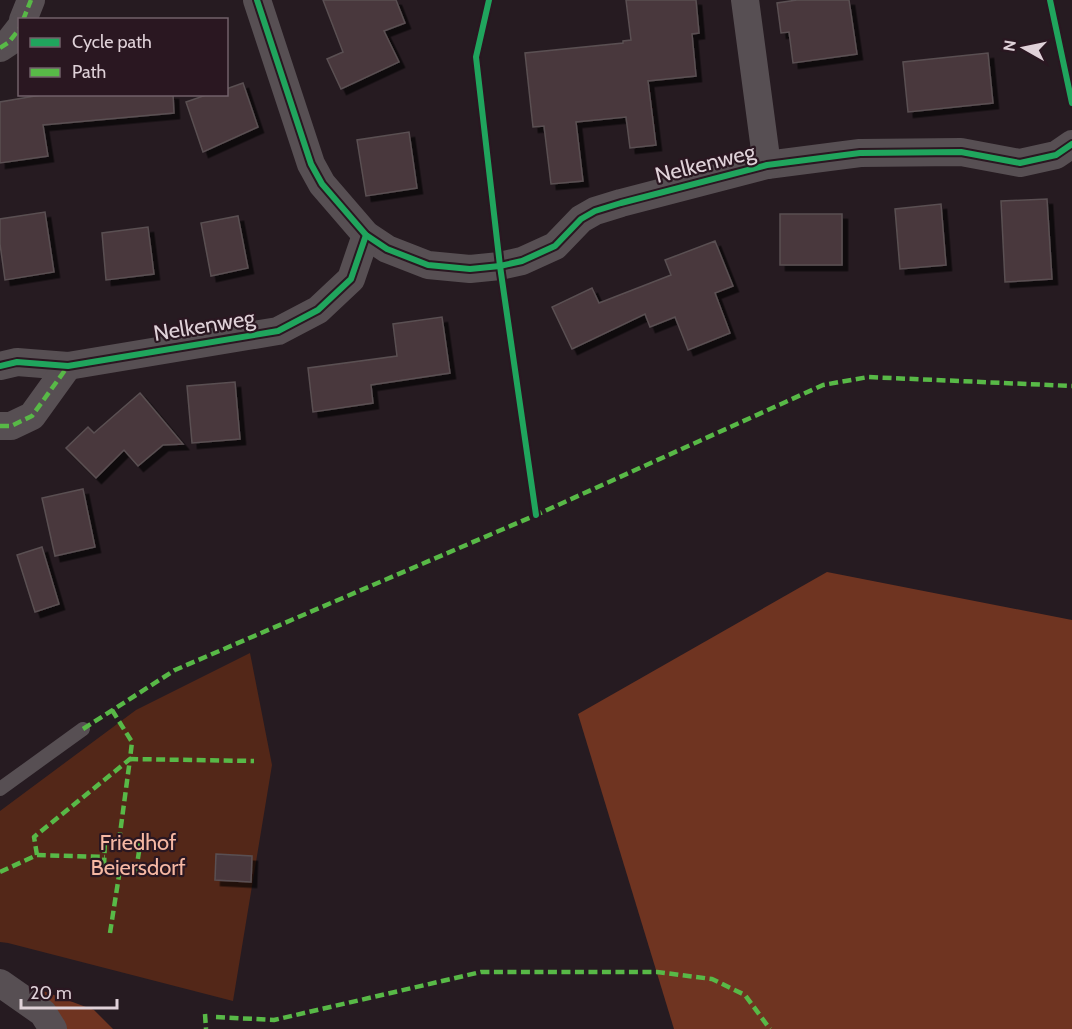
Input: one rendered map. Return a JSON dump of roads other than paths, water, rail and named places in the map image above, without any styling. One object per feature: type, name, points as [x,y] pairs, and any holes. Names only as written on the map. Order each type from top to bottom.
[{"type":"street","points":[[24,18],[31,0]]},
{"type":"street","name":"Nelkenweg","points":[[257,0],[311,164],[322,184],[366,235],[387,249],[428,265],[470,269],[522,261],[555,246],[580,219],[595,211],[767,165],[860,153],[961,152],[1020,164],[1056,155],[1072,144]]},
{"type":"street","name":"Nelkenweg","points":[[745,0],[767,165]]},
{"type":"street","points":[[0,48],[9,42],[18,31]]},
{"type":"street","name":"Nelkenweg","points":[[0,366],[17,362],[68,366],[278,332],[318,310],[351,279],[366,235]]},
{"type":"street","points":[[0,426],[11,426],[32,416],[68,366]]},
{"type":"street","points":[[0,983],[43,1013],[53,1029]]},
{"type":"lane","points":[[0,789],[83,729]]},
{"type":"park label","name":"Friedhof Beiersdorf","points":[[138,854]]}]
